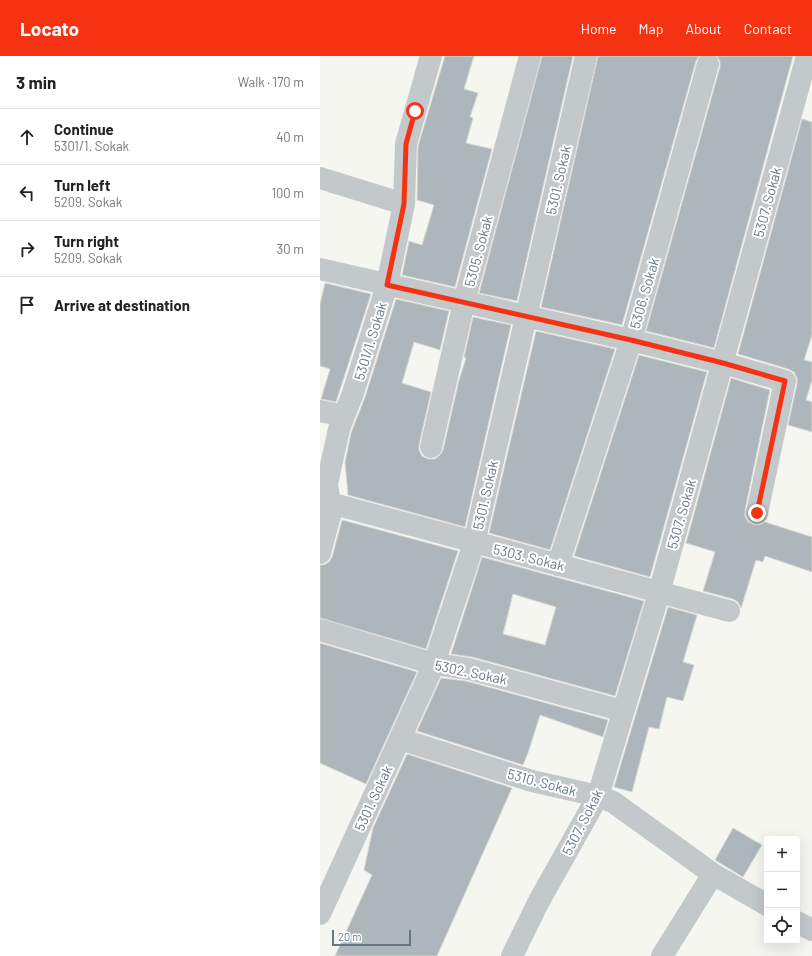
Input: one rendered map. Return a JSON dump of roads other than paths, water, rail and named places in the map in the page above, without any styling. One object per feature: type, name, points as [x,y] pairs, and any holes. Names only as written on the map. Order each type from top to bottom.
[{"type":"street","name":"5301/1. Sokak","points":[[320,553],[331,512],[327,484],[339,429],[353,393],[387,285],[404,204],[406,144],[431,56]]},
{"type":"street","name":"5305. Sokak","points":[[431,447],[464,302],[530,56]]},
{"type":"street","name":"5301. Sokak","points":[[320,914],[434,664],[474,543],[527,318],[586,56]]},
{"type":"street","name":"5307. Sokak","points":[[512,956],[539,901],[598,796],[659,593],[807,56]]},
{"type":"street","name":"5306. Sokak","points":[[558,565],[631,340],[708,64]]},
{"type":"street","points":[[320,178],[404,204]]},
{"type":"street","points":[[320,269],[527,318],[631,340],[723,363],[785,381],[757,513]]},
{"type":"street","points":[[320,411],[344,416]]},
{"type":"street","name":"5303. Sokak","points":[[330,503],[729,611]]},
{"type":"street","name":"5302. Sokak","points":[[320,630],[434,664],[469,669],[623,711]]},
{"type":"street","name":"5310. Sokak","points":[[400,739],[532,781],[598,796],[613,802],[713,874],[764,903]]},
{"type":"street","points":[[662,956],[713,874]]},
{"type":"street","points":[[800,924],[812,930]]}]
